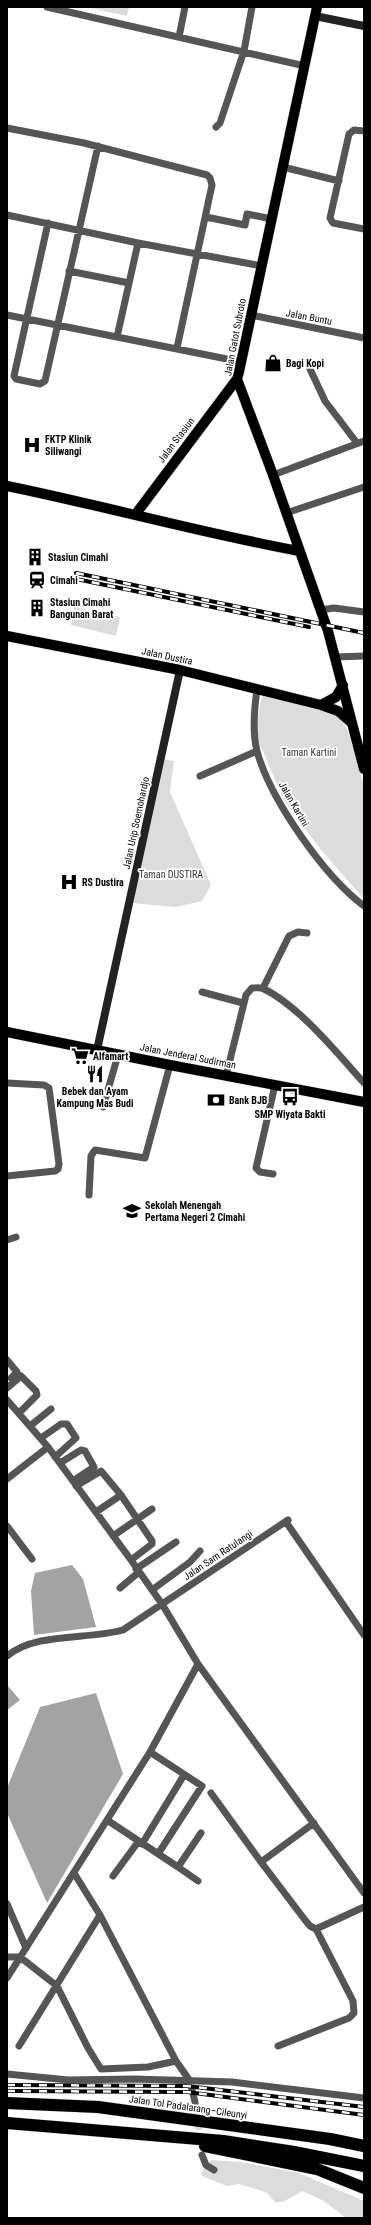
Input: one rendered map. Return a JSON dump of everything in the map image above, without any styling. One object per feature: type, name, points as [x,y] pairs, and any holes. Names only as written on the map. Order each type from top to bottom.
[{"type":"highway","name":"Jalan Tol Padalarang–Cileunyi","points":[[7,2104],[98,2107],[315,2137],[364,2146]]},
{"type":"highway","points":[[7,2123],[231,2142],[364,2166]]},
{"type":"highway","points":[[154,2135],[317,2169],[364,2188]]},
{"type":"main road","points":[[316,12],[364,26]]},
{"type":"main road","name":"Jalan Gatot Subroto","points":[[316,12],[237,380],[273,475],[320,610],[343,685],[364,769]]},
{"type":"main road","name":"Jalan Stasiun","points":[[135,515],[237,380]]},
{"type":"main road","points":[[223,397],[238,396],[247,404]]},
{"type":"main road","points":[[7,486],[102,506],[227,538],[299,552]]},
{"type":"main road","name":"Jalan Dustira","points":[[7,636],[180,670],[321,705],[338,711],[352,723]]},
{"type":"main road","name":"Jalan Urip Soemohardjo","points":[[97,1050],[180,670]]},
{"type":"main road","points":[[321,705],[339,694],[343,685]]},
{"type":"main road","name":"Jalan Jenderal Sudirman","points":[[7,1032],[118,1055],[364,1102]]},
{"type":"street","points":[[47,7],[305,66]]},
{"type":"street","points":[[179,37],[185,7]]},
{"type":"street","points":[[216,127],[220,123],[244,51],[252,7]]},
{"type":"street","points":[[7,128],[98,146],[206,175],[210,178],[212,185],[206,217],[177,348]]},
{"type":"street","points":[[364,131],[354,130],[350,134],[331,221],[364,229]]},
{"type":"street","points":[[48,223],[28,319],[14,376],[16,379],[40,384],[45,381],[98,146]]},
{"type":"street","points":[[283,166],[339,180]]},
{"type":"street","points":[[206,217],[245,225],[247,214],[272,219]]},
{"type":"street","points":[[7,215],[138,243],[262,266]]},
{"type":"street","points":[[117,337],[138,243]]},
{"type":"street","points":[[69,271],[129,283]]},
{"type":"street","points":[[7,315],[242,362]]},
{"type":"street","name":"Jalan Buntu","points":[[251,315],[364,338]]},
{"type":"street","points":[[273,475],[361,442],[325,401],[310,369]]},
{"type":"street","points":[[286,513],[364,487]]},
{"type":"street","points":[[320,610],[334,608],[364,612]]},
{"type":"street","points":[[335,657],[364,656]]},
{"type":"street","name":"Jalan Kartini","points":[[257,690],[254,731],[257,751],[266,776],[283,808],[301,836],[336,880],[364,906]]},
{"type":"street","points":[[200,776],[257,751]]},
{"type":"street","points":[[263,988],[289,936],[298,932],[307,933]]},
{"type":"street","points":[[226,1076],[246,995],[252,988],[263,988],[282,1000],[311,1026],[364,1084]]},
{"type":"street","points":[[202,992],[243,1003]]},
{"type":"street","points":[[103,1107],[118,1055]]},
{"type":"street","points":[[89,1195],[91,1156],[93,1152],[100,1150],[144,1158],[170,1065]]},
{"type":"street","points":[[7,1082],[44,1085],[49,1088],[59,1164],[58,1169],[55,1171],[7,1176]]},
{"type":"street","points":[[273,1174],[260,1172],[256,1168],[275,1085]]},
{"type":"street","points":[[7,1240],[16,1237]]},
{"type":"street","points":[[7,1360],[17,1372],[7,1382]]},
{"type":"street","points":[[7,1388],[21,1376],[36,1391],[37,1395],[19,1413]]},
{"type":"street","points":[[7,1400],[41,1438],[96,1512],[162,1604],[198,1664],[364,1893]]},
{"type":"street","points":[[30,1426],[51,1410]]},
{"type":"street","points":[[41,1438],[61,1424],[67,1424],[76,1438],[55,1457]]},
{"type":"street","points":[[7,1479],[48,1447]]},
{"type":"street","points":[[60,1464],[82,1450],[85,1451],[94,1467],[74,1483]]},
{"type":"street","points":[[74,1483],[101,1471],[121,1495],[152,1544],[130,1560]]},
{"type":"street","points":[[96,1512],[121,1495]]},
{"type":"street","points":[[113,1536],[152,1509]]},
{"type":"street","name":"Jalan Sam Ratulangi","points":[[7,1656],[20,1647],[35,1642],[92,1636],[123,1630],[287,1521],[364,1635]]},
{"type":"street","points":[[7,1526],[32,1559]]},
{"type":"street","points":[[120,1588],[138,1570],[176,1542]]},
{"type":"street","points":[[152,1590],[190,1562],[200,1551]]},
{"type":"street","points":[[7,1978],[150,1752],[198,1664]]},
{"type":"street","points":[[150,1752],[202,1786],[158,1854]]},
{"type":"street","points":[[113,1876],[140,1843],[184,1775]]},
{"type":"street","points":[[211,1793],[305,1920],[310,1926],[316,1929],[353,2001],[354,2013],[349,2018],[278,2046]]},
{"type":"street","points":[[108,1820],[198,1881]]},
{"type":"street","points":[[261,1862],[314,1823]]},
{"type":"street","points":[[178,1867],[201,1833]]},
{"type":"street","points":[[74,1874],[100,1915],[176,2062],[190,2081],[195,2102]]},
{"type":"street","points":[[7,1904],[26,1948]]},
{"type":"street","points":[[316,1929],[362,1908],[364,1916]]},
{"type":"street","points":[[20,2046],[100,1915]]},
{"type":"street","points":[[8,1956],[20,1957],[51,1978],[57,1986],[88,2048],[101,2069],[148,2067],[176,2062]]},
{"type":"street","points":[[7,2074],[68,2080],[135,2079],[232,2082],[364,2098]]},
{"type":"street","points":[[202,2155],[206,2165],[214,2170]]},
{"type":"green space","points":[[87,7],[129,7],[127,16]]},
{"type":"green space","points":[[74,607],[120,617],[116,636],[71,625]]},
{"type":"green space","name":"Taman Kartini","points":[[262,696],[317,706],[339,715],[348,731],[364,785],[364,899],[322,851],[285,802],[260,745],[256,727]]},
{"type":"green space","name":"Taman DUSTIRA","points":[[162,759],[174,761],[170,792],[211,885],[202,901],[176,907],[132,903]]},
{"type":"green space","points":[[211,2160],[241,2162],[299,2173],[364,2201],[364,2218],[346,2218],[324,2201],[302,2191],[283,2202],[275,2202],[267,2193],[259,2190],[239,2184],[227,2186],[202,2176],[202,2171]]},
{"type":"shaded area","points":[[72,1565],[83,1579],[96,1627],[34,1635],[31,1591],[35,1573]]},
{"type":"shaded area","points":[[7,1685],[20,1700],[7,1710]]},
{"type":"shaded area","points":[[96,1693],[123,1774],[47,1903],[7,1813],[7,1788],[40,1707]]},
{"type":"tunnel","points":[[195,2102],[201,2142]]},
{"type":"railway","points":[[76,573],[364,633]]},
{"type":"railway","points":[[76,579],[309,627]]},
{"type":"railway","points":[[7,2085],[187,2086],[364,2107]]},
{"type":"railway","points":[[7,2091],[187,2092],[364,2115]]},
{"type":"place","name":"Bagi Kopi","points":[[273,363]]},
{"type":"place","name":"FKTP Klinik Siliwangi","points":[[32,445]]},
{"type":"place","name":"Stasiun Cimahi","points":[[35,557]]},
{"type":"place","name":"Cimahi","points":[[37,580]]},
{"type":"place","name":"Stasiun Cimahi Bangunan Barat","points":[[37,608]]},
{"type":"place","name":"RS Dustira","points":[[69,882]]},
{"type":"place","name":"Alfamart","points":[[80,1056]]},
{"type":"place","name":"Bebek dan Ayam Kampung Mas Budi","points":[[95,1074]]},
{"type":"place","name":"SMP Wiyata Bakti","points":[[290,1097]]},
{"type":"place","name":"Bank BJB","points":[[216,1100]]},
{"type":"place","name":"Sekolah Menengah Pertama Negeri 2 Cimahi","points":[[132,1211]]}]
